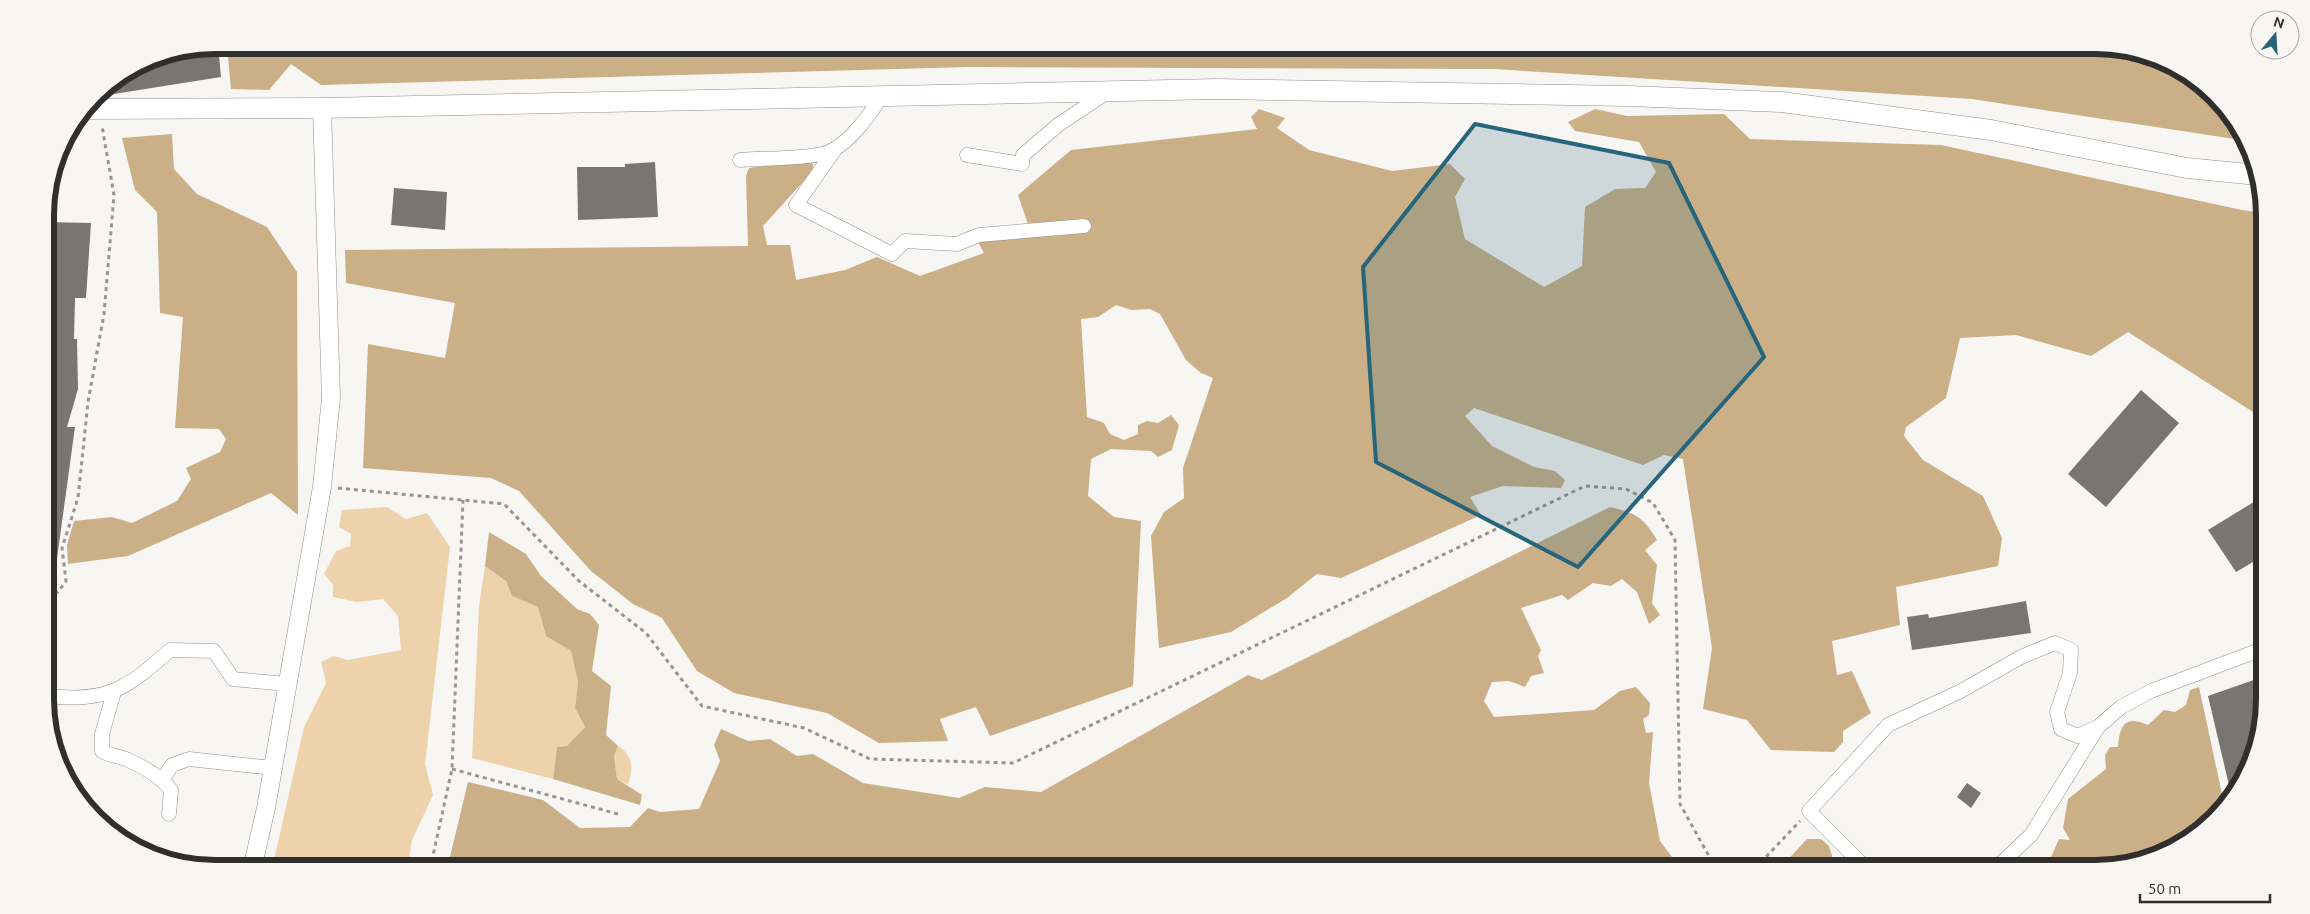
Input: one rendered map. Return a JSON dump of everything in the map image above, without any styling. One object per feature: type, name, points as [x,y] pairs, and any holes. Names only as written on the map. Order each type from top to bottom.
[{"type":"main road","points":[[94,109],[322,108],[1218,89],[1377,91],[1782,102],[1991,130],[2187,168],[2251,174]]},
{"type":"street","points":[[967,155],[1022,164],[1022,155],[1058,125],[1109,91]]},
{"type":"street","points":[[882,95],[868,118],[836,148],[796,205],[892,254],[904,241],[957,244],[979,235],[1084,226]]},
{"type":"street","points":[[254,860],[266,808],[286,684],[322,486],[331,398],[322,108]]},
{"type":"street","points":[[740,160],[823,154],[836,148]]},
{"type":"street","points":[[1858,860],[1809,811],[1888,724],[1959,692],[2021,657],[2055,643],[2071,650],[2070,674],[2057,712],[2061,729],[2078,736],[2098,727],[2121,708],[2151,691],[2256,651]]},
{"type":"street","points":[[54,697],[72,699],[114,692],[141,676],[170,650],[214,651],[233,679],[286,684]]},
{"type":"street","points":[[114,692],[102,734],[102,751],[128,760],[163,780],[171,790],[168,814]]},
{"type":"street","points":[[2005,860],[2031,835],[2098,727]]},
{"type":"street","points":[[163,780],[172,765],[189,759],[273,768]]},
{"type":"path","points":[[54,594],[58,592],[66,581],[62,548],[78,498],[88,402],[104,314],[114,195],[92,111]]},
{"type":"path","points":[[322,486],[504,504],[579,581],[646,633],[702,706],[804,728],[870,758],[1013,762],[1585,486],[1626,489],[1653,503],[1675,540],[1680,804],[1710,858],[1714,860]]},
{"type":"path","points":[[432,860],[452,769],[463,500]]},
{"type":"path","points":[[452,769],[618,814]]},
{"type":"path","points":[[1761,860],[1809,811]]},
{"type":"highlighted area","points":[[1475,124],[1669,163],[1764,357],[1578,567],[1376,462],[1363,267]]},
{"type":"shaded area","points":[[228,54],[2105,54],[2147,62],[2185,81],[2216,109],[2237,139],[1972,99],[1494,69],[967,67],[321,85],[291,64],[269,90],[231,89]]},
{"type":"shaded area","points":[[1259,109],[1285,118],[1277,128],[1309,150],[1392,171],[1450,164],[1465,179],[1455,197],[1465,239],[1544,287],[1582,266],[1585,207],[1615,189],[1645,188],[1656,172],[1639,142],[1575,131],[1568,122],[1595,109],[1627,116],[1724,114],[1750,139],[1941,145],[2256,212],[2256,414],[2128,332],[2091,356],[2016,335],[1960,338],[1946,398],[1906,427],[1904,436],[1923,460],[1983,496],[2002,538],[1998,566],[1896,587],[1900,625],[1832,641],[1837,675],[1852,671],[1871,713],[1843,731],[1843,742],[1834,752],[1771,750],[1747,720],[1703,709],[1712,648],[1683,459],[1664,455],[1643,465],[1474,408],[1465,416],[1492,446],[1534,467],[1555,471],[1565,480],[1561,488],[1503,486],[1470,497],[1481,515],[1341,578],[1317,574],[1287,598],[1231,632],[1159,648],[1151,536],[1164,512],[1184,498],[1183,468],[1213,378],[1201,373],[1186,360],[1160,314],[1150,309],[1131,310],[1116,305],[1098,317],[1081,319],[1087,417],[1104,423],[1110,434],[1124,440],[1138,434],[1138,425],[1147,421],[1158,423],[1171,415],[1179,425],[1172,450],[1158,457],[1151,451],[1111,449],[1091,459],[1088,496],[1114,517],[1141,521],[1133,686],[990,736],[976,707],[940,719],[948,741],[879,743],[827,713],[734,693],[697,671],[662,618],[633,604],[591,571],[519,491],[491,478],[363,468],[368,344],[445,358],[455,303],[346,283],[345,250],[748,246],[746,176],[749,168],[807,160],[813,164],[813,171],[763,226],[767,245],[790,245],[796,280],[845,270],[877,257],[920,276],[984,253],[978,242],[1031,233],[1018,195],[1071,150],[1257,129],[1251,117]]},
{"type":"shaded area","points":[[172,134],[174,169],[197,194],[267,227],[297,272],[298,515],[271,493],[128,556],[68,564],[67,545],[74,521],[112,517],[132,523],[177,501],[191,479],[186,468],[220,452],[226,439],[219,429],[175,428],[183,317],[160,313],[157,212],[135,190],[122,138]]},
{"type":"shaded area","points":[[387,507],[406,519],[427,513],[450,547],[425,764],[433,795],[412,840],[409,860],[274,860],[304,727],[326,683],[321,662],[334,656],[348,660],[401,650],[398,616],[383,599],[357,602],[333,597],[333,585],[324,574],[336,551],[350,546],[351,534],[339,527],[342,510]]},
{"type":"shaded area","points":[[1610,507],[1633,514],[1643,521],[1657,540],[1645,550],[1657,565],[1652,603],[1660,615],[1649,624],[1637,592],[1622,579],[1611,586],[1593,583],[1568,600],[1562,595],[1521,608],[1541,650],[1538,656],[1544,673],[1531,676],[1525,687],[1509,681],[1492,682],[1484,701],[1494,717],[1594,710],[1620,691],[1636,687],[1650,703],[1649,715],[1643,719],[1646,733],[1653,732],[1649,783],[1660,841],[1674,860],[449,860],[468,782],[543,800],[580,828],[630,827],[648,808],[660,812],[699,809],[720,761],[714,745],[721,729],[748,741],[770,739],[797,756],[813,754],[863,783],[959,798],[985,787],[1041,792],[1248,675],[1262,680]]},
{"type":"shaded area","points":[[489,532],[526,554],[541,576],[577,609],[590,614],[599,625],[592,671],[611,686],[606,735],[618,746],[614,756],[617,779],[642,795],[640,805],[553,779],[557,747],[567,746],[585,727],[575,708],[578,682],[571,651],[546,636],[538,607],[512,596],[506,581],[485,566]]},
{"type":"shaded area","points":[[485,566],[506,581],[512,596],[538,607],[546,636],[571,651],[578,682],[575,708],[585,727],[567,746],[557,747],[553,779],[472,758],[479,606]]},
{"type":"shaded area","points":[[2199,687],[2223,797],[2209,813],[2193,827],[2176,839],[2157,848],[2137,855],[2105,860],[2054,860],[2051,857],[2059,839],[2070,840],[2063,828],[2068,799],[2106,769],[2105,755],[2110,747],[2118,747],[2120,733],[2125,724],[2134,721],[2148,725],[2164,710],[2175,712],[2186,705],[2190,690]]},
{"type":"shaded area","points":[[618,746],[630,759],[631,774],[628,785],[617,779],[614,756]]},
{"type":"shaded area","points":[[1807,839],[1821,839],[1829,846],[1833,859],[1836,860],[1787,860]]},
{"type":"building","points":[[219,54],[221,77],[108,95],[125,81],[144,70],[184,57]]},
{"type":"building","points":[[655,162],[658,217],[578,220],[577,167],[625,167],[625,164]]},
{"type":"building","points":[[394,188],[447,192],[445,230],[391,225]]},
{"type":"building","points":[[54,222],[91,223],[86,298],[75,298],[74,339],[77,339],[78,389],[67,427],[75,427],[56,566],[54,566]]},
{"type":"building","points":[[2141,390],[2179,423],[2106,507],[2068,474]]},
{"type":"building","points":[[2256,501],[2256,560],[2236,572],[2208,530]]},
{"type":"building","points":[[2026,601],[2031,633],[1912,650],[1907,617],[1928,614],[1929,618]]},
{"type":"building","points":[[2256,679],[2255,720],[2251,741],[2240,770],[2230,788],[2208,696]]},
{"type":"building","points":[[1967,783],[1981,793],[1971,808],[1957,797]]}]
